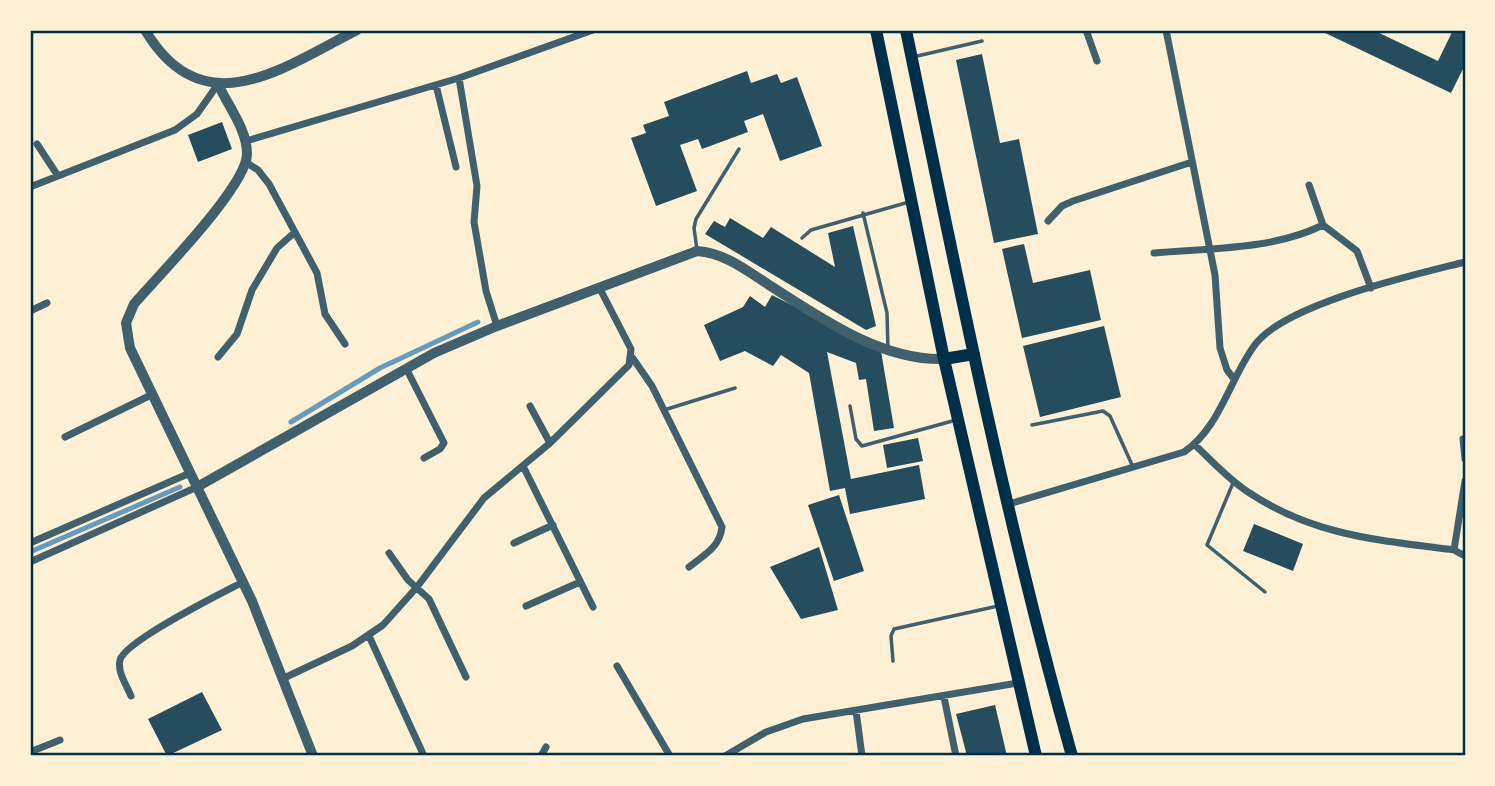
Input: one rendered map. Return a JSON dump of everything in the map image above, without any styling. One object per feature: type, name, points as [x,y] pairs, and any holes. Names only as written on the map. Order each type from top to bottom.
[{"type":"main road","points":[[876,30],[944,359],[1036,756]]},
{"type":"main road","points":[[906,30],[974,354],[1049,675],[1072,756]]},
{"type":"main road","points":[[944,359],[974,354]]},
{"type":"street","points":[[145,30],[169,63],[181,73],[218,84],[262,75],[357,30]]},
{"type":"street","points":[[246,141],[459,78],[593,30]]},
{"type":"street","points":[[1086,30],[1097,61]]},
{"type":"street","points":[[1166,30],[1210,248],[1217,292],[1220,348],[1227,370],[1234,379]]},
{"type":"street","points":[[459,78],[477,186],[474,222],[486,291],[496,326]]},
{"type":"street","points":[[218,84],[246,141],[247,163],[224,200],[128,314],[126,334],[150,395],[243,582],[284,678],[310,755]]},
{"type":"street","points":[[30,187],[174,130],[197,114],[218,84]]},
{"type":"street","points":[[436,85],[456,167]]},
{"type":"street","points":[[37,144],[58,176]]},
{"type":"street","points":[[1048,221],[1062,206],[1073,201],[1192,162]]},
{"type":"street","points":[[247,163],[263,175],[295,232],[317,273],[325,314],[345,344]]},
{"type":"street","points":[[1310,185],[1323,225],[1357,251],[1371,288]]},
{"type":"street","points":[[1154,253],[1290,238],[1323,225]]},
{"type":"street","points":[[218,356],[237,334],[252,290],[271,258],[295,232]]},
{"type":"street","points":[[30,562],[197,487],[406,368],[496,326],[697,251],[730,259],[802,306],[888,351],[908,358],[944,359]]},
{"type":"street","points":[[1009,504],[1172,457],[1195,445],[1252,348],[1270,329],[1303,313],[1371,288],[1465,262]]},
{"type":"street","points":[[599,287],[627,339],[632,357],[664,410],[722,527],[721,537],[713,548],[689,566]]},
{"type":"street","points":[[30,311],[47,303]]},
{"type":"street","points":[[284,678],[369,636],[393,615],[484,498],[551,443],[623,372],[632,357]]},
{"type":"street","points":[[406,368],[444,443],[440,449],[424,458]]},
{"type":"street","points":[[65,437],[150,395]]},
{"type":"street","points":[[530,406],[551,443]]},
{"type":"street","points":[[1463,439],[1465,459]]},
{"type":"street","points":[[1195,445],[1234,481],[1298,520],[1330,532],[1454,550],[1465,556]]},
{"type":"street","points":[[523,466],[593,607]]},
{"type":"street","points":[[30,543],[190,473]]},
{"type":"street","points":[[1454,550],[1465,481]]},
{"type":"street","points":[[514,543],[553,525]]},
{"type":"street","points":[[389,553],[434,608],[466,677]]},
{"type":"street","points":[[131,696],[120,673],[120,660],[125,651],[156,630],[243,582]]},
{"type":"street","points":[[526,607],[580,582]]},
{"type":"street","points":[[369,636],[424,756]]},
{"type":"street","points":[[617,666],[670,756]]},
{"type":"street","points":[[725,756],[783,724],[1018,682]]},
{"type":"street","points":[[944,697],[956,756]]},
{"type":"street","points":[[856,711],[862,756]]},
{"type":"street","points":[[30,752],[60,740]]},
{"type":"street","points":[[541,756],[546,747]]},
{"type":"lane","points":[[911,57],[982,41]]},
{"type":"lane","points":[[697,251],[694,228],[696,219],[739,149]]},
{"type":"lane","points":[[802,238],[811,230],[863,213],[911,202]]},
{"type":"lane","points":[[863,213],[887,313],[888,351]]},
{"type":"lane","points":[[664,410],[735,388]]},
{"type":"lane","points":[[850,405],[856,439],[862,446],[958,420]]},
{"type":"lane","points":[[1032,425],[1103,411],[1110,416],[1134,469]]},
{"type":"lane","points":[[1234,481],[1207,545],[1265,592]]},
{"type":"lane","points":[[893,661],[891,636],[894,629],[1000,606]]},
{"type":"building","points":[[1319,30],[1373,30],[1438,61],[1453,30],[1465,30],[1465,65],[1451,93]]},
{"type":"building","points":[[982,54],[1000,143],[1019,139],[1038,234],[994,243],[956,60]]},
{"type":"building","points":[[747,71],[751,83],[777,74],[781,83],[797,77],[822,146],[780,161],[763,114],[744,121],[748,132],[702,149],[698,139],[680,145],[697,191],[656,206],[631,138],[646,133],[643,125],[669,116],[664,102]]},
{"type":"building","points":[[222,122],[232,149],[198,162],[188,135]]},
{"type":"building","points":[[730,218],[763,238],[771,227],[835,267],[828,233],[853,226],[876,326],[866,330],[705,234],[714,221],[725,227]]},
{"type":"building","points":[[1024,244],[1033,283],[1090,270],[1101,320],[1022,338],[1002,249]]},
{"type":"building","points":[[772,295],[881,351],[894,428],[874,431],[866,379],[859,380],[856,363],[827,352],[851,479],[919,465],[925,499],[850,514],[845,488],[830,491],[809,373],[781,355],[773,366],[745,351],[720,361],[704,325],[743,307],[750,296],[765,307]]},
{"type":"building","points":[[1104,326],[1121,397],[1040,417],[1023,346]]},
{"type":"building","points":[[918,438],[923,461],[887,468],[883,445]]},
{"type":"building","points":[[839,495],[864,571],[834,581],[808,505]]},
{"type":"building","points":[[1254,524],[1303,544],[1293,571],[1243,551]]},
{"type":"building","points":[[819,547],[838,610],[801,619],[770,567]]},
{"type":"building","points":[[202,692],[222,730],[167,756],[148,719]]},
{"type":"building","points":[[995,705],[1007,756],[967,756],[956,714]]},
{"type":"waterway","points":[[291,422],[380,368],[478,322]]},
{"type":"waterway","points":[[30,552],[180,487]]}]
